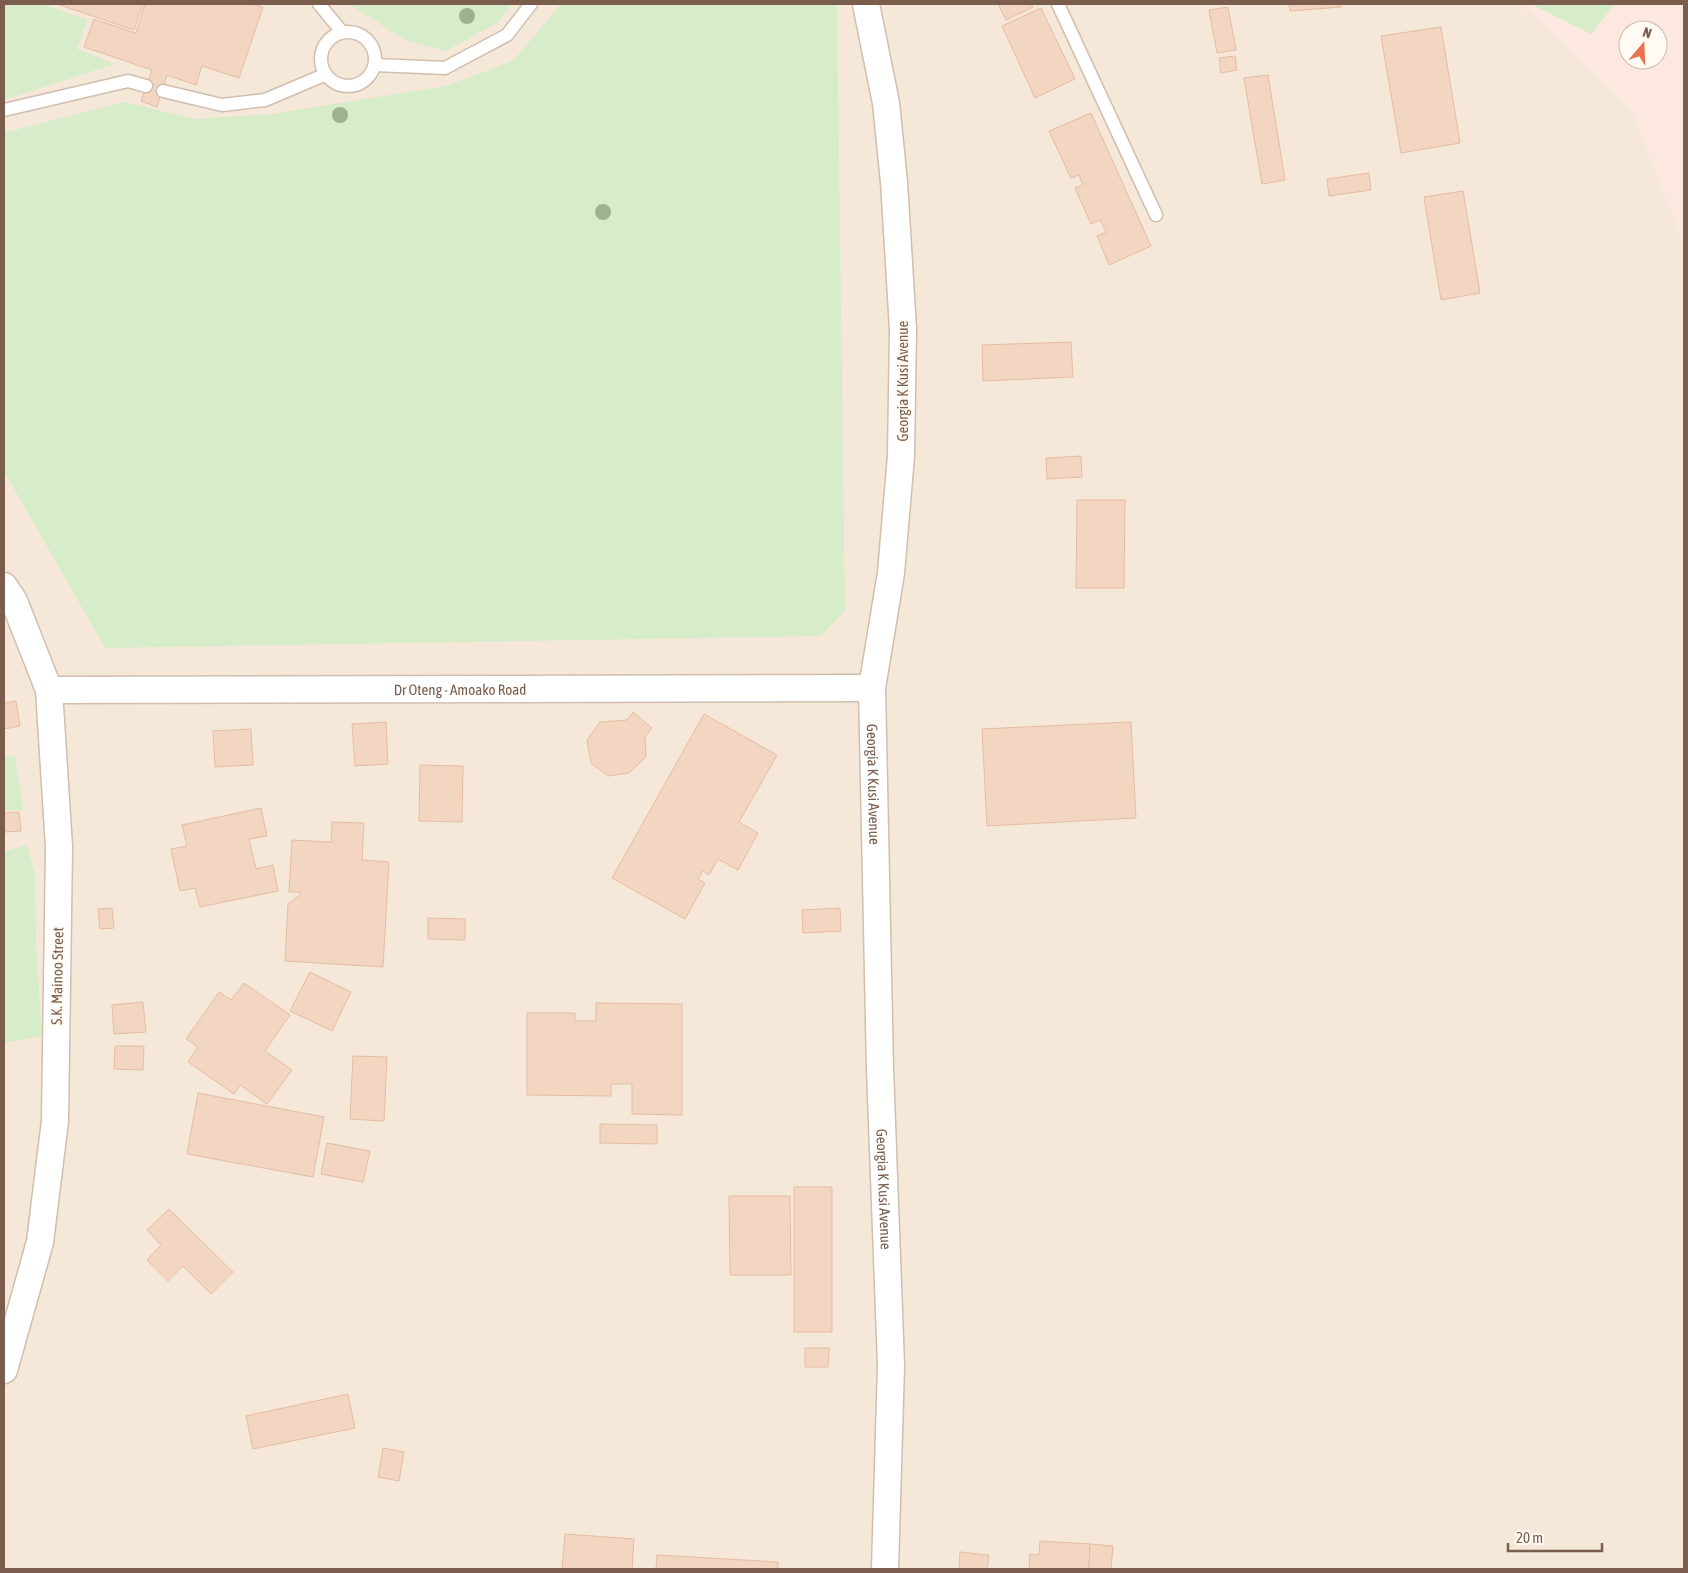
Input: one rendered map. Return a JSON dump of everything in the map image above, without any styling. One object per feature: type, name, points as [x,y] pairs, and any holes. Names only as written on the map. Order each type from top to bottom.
[{"type":"street","name":"Georgia K Kusi Avenue","points":[[866,4],[886,103],[894,182],[903,329],[901,456],[891,573],[872,688],[880,1069],[891,1365],[885,1569]]},
{"type":"street","name":"S.K. Mainoo Street","points":[[4,586],[14,601],[49,690],[59,847],[54,1121],[40,1242],[4,1370]]},
{"type":"street","name":"Dr Oteng - Amoako Road","points":[[49,690],[872,688]]},
{"type":"lane","points":[[319,4],[342,32]]},
{"type":"lane","points":[[375,65],[445,68],[507,35],[532,4]]},
{"type":"lane","points":[[1058,4],[1156,215]]},
{"type":"lane","points":[[342,32],[352,32],[362,36],[370,44],[375,54],[375,65],[371,74],[363,82],[353,86],[337,85],[324,75],[320,54],[324,44],[332,37],[342,32]]},
{"type":"lane","points":[[162,91],[222,105],[265,100],[324,75]]},
{"type":"lane","points":[[4,110],[128,81],[146,86]]},
{"type":"shaded area","points":[[4,4],[1523,4],[1632,110],[1684,245],[1684,1569],[4,1569]]},
{"type":"shaded area","points":[[1523,4],[1684,4],[1684,245],[1632,110]]},
{"type":"green space","points":[[4,4],[42,4],[87,20],[77,49],[115,64],[4,100]]},
{"type":"green space","points":[[349,4],[512,4],[497,23],[446,51],[405,40]]},
{"type":"green space","points":[[561,4],[837,4],[845,611],[821,636],[105,648],[4,471],[4,124],[7,132],[124,102],[194,119],[272,114],[446,86],[513,61]]},
{"type":"green space","points":[[1531,4],[1615,4],[1591,34]]},
{"type":"green space","points":[[15,756],[23,810],[4,811],[4,758]]},
{"type":"green space","points":[[27,845],[35,875],[36,944],[42,1036],[4,1043],[4,852]]},
{"type":"building","points":[[57,4],[143,4],[134,30]]},
{"type":"building","points":[[145,4],[252,4],[263,7],[239,78],[202,66],[196,85],[167,75],[157,107],[141,101],[152,70],[84,47],[94,19],[136,33]]},
{"type":"building","points":[[998,4],[1031,4],[1033,7],[1006,20]]},
{"type":"building","points":[[1289,4],[1341,4],[1341,7],[1290,11]]},
{"type":"building","points":[[1228,7],[1236,50],[1217,53],[1209,10]]},
{"type":"building","points":[[1041,8],[1075,79],[1035,98],[1002,26]]},
{"type":"building","points":[[1441,27],[1460,143],[1401,153],[1381,36]]},
{"type":"building","points":[[1235,56],[1237,70],[1221,73],[1219,58]]},
{"type":"building","points":[[1268,75],[1285,180],[1262,184],[1244,78]]},
{"type":"building","points":[[1091,113],[1151,246],[1109,265],[1097,236],[1106,232],[1100,220],[1091,224],[1075,188],[1083,185],[1079,175],[1071,178],[1049,131]]},
{"type":"building","points":[[1369,173],[1371,190],[1329,196],[1327,179]]},
{"type":"building","points":[[1463,191],[1480,293],[1441,300],[1424,197]]},
{"type":"building","points":[[1071,342],[1073,377],[983,381],[982,345]]},
{"type":"building","points":[[1081,456],[1082,477],[1047,479],[1046,458]]},
{"type":"building","points":[[1077,500],[1125,500],[1124,588],[1076,588]]},
{"type":"building","points":[[16,701],[20,726],[4,729],[4,703]]},
{"type":"building","points":[[633,712],[652,728],[645,737],[646,757],[629,773],[608,776],[591,763],[587,740],[600,722],[627,720]]},
{"type":"building","points":[[704,714],[777,755],[739,822],[758,833],[738,870],[718,859],[709,875],[703,871],[698,879],[705,883],[685,919],[612,878]]},
{"type":"building","points":[[386,722],[388,764],[355,766],[352,724]]},
{"type":"building","points":[[1131,722],[1136,818],[987,826],[982,729]]},
{"type":"building","points":[[251,729],[253,765],[215,767],[213,731]]},
{"type":"building","points":[[420,765],[463,766],[462,822],[419,821]]},
{"type":"building","points":[[261,808],[267,836],[249,839],[256,869],[273,865],[278,891],[200,907],[195,888],[180,891],[171,849],[187,846],[182,825]]},
{"type":"building","points":[[19,812],[21,831],[4,832],[4,813]]},
{"type":"building","points":[[332,822],[364,823],[362,860],[389,862],[383,967],[285,961],[288,904],[300,895],[300,892],[289,892],[292,840],[331,842]]},
{"type":"building","points":[[112,908],[114,928],[100,929],[98,909]]},
{"type":"building","points":[[840,908],[841,931],[803,933],[802,910]]},
{"type":"building","points":[[428,918],[465,919],[465,940],[428,939]]},
{"type":"building","points":[[310,972],[351,992],[332,1031],[290,1011]]},
{"type":"building","points":[[244,983],[290,1015],[265,1051],[292,1070],[267,1104],[240,1085],[234,1094],[188,1062],[198,1047],[186,1039],[219,992],[231,1000]]},
{"type":"building","points":[[143,1002],[146,1032],[114,1034],[112,1005]]},
{"type":"building","points":[[596,1003],[682,1004],[682,1115],[632,1114],[632,1084],[611,1084],[611,1096],[527,1095],[527,1013],[575,1013],[575,1021],[596,1021]]},
{"type":"building","points":[[115,1046],[144,1046],[143,1070],[114,1069]]},
{"type":"building","points":[[353,1056],[387,1057],[384,1121],[350,1119]]},
{"type":"building","points":[[198,1093],[324,1117],[313,1177],[187,1154]]},
{"type":"building","points":[[600,1124],[657,1125],[657,1144],[600,1143]]},
{"type":"building","points":[[327,1143],[370,1151],[363,1182],[321,1174]]},
{"type":"building","points":[[794,1187],[832,1187],[832,1332],[794,1332]]},
{"type":"building","points":[[729,1196],[790,1196],[791,1275],[730,1275]]},
{"type":"building","points":[[169,1209],[233,1272],[211,1294],[183,1266],[168,1281],[147,1260],[161,1245],[147,1230]]},
{"type":"building","points":[[805,1348],[829,1348],[828,1367],[805,1367]]},
{"type":"building","points":[[348,1394],[355,1428],[253,1449],[246,1416]]},
{"type":"building","points":[[383,1448],[404,1452],[399,1481],[378,1477]]},
{"type":"building","points":[[565,1534],[634,1539],[632,1569],[562,1569]]},
{"type":"building","points":[[1040,1541],[1090,1544],[1089,1569],[1029,1569],[1030,1554],[1039,1555]]},
{"type":"building","points":[[1090,1544],[1113,1546],[1111,1569],[1089,1569]]},
{"type":"building","points":[[960,1552],[989,1555],[987,1569],[959,1569]]},
{"type":"building","points":[[657,1555],[778,1562],[778,1569],[656,1569]]}]
